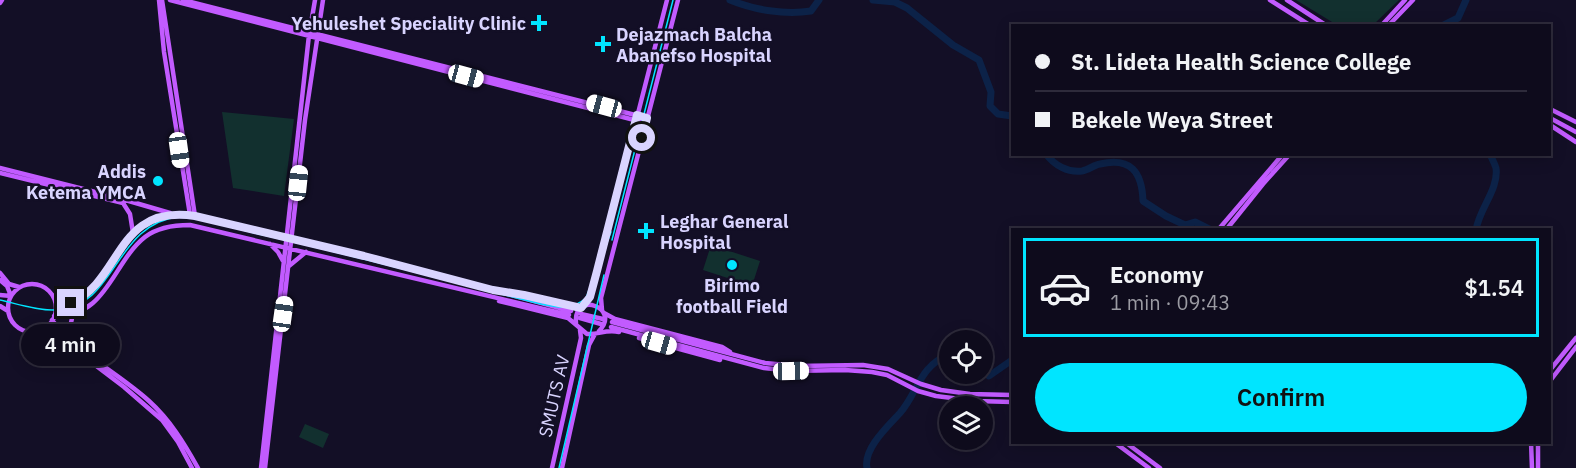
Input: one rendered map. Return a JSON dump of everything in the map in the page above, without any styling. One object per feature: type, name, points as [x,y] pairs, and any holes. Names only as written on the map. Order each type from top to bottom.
[{"type":"main road","points":[[160,0],[193,215]]},
{"type":"main road","points":[[170,0],[309,33]]},
{"type":"main road","points":[[183,0],[646,120]]},
{"type":"main road","points":[[263,468],[288,266],[288,238],[309,33],[315,0]]},
{"type":"main road","points":[[288,238],[323,0]]},
{"type":"main road","points":[[581,312],[590,297],[602,254],[667,0]]},
{"type":"main road","points":[[562,468],[589,345],[605,323],[601,298],[678,0]]},
{"type":"main road","points":[[1270,0],[1308,24]]},
{"type":"main road","points":[[1287,0],[1324,24]]},
{"type":"main road","points":[[1387,24],[1405,0]]},
{"type":"main road","points":[[1387,24],[1413,0]]},
{"type":"main road","points":[[1551,109],[1576,121]]},
{"type":"main road","points":[[1551,118],[1576,132]]},
{"type":"main road","points":[[1551,125],[1576,142]]},
{"type":"main road","points":[[1220,228],[1281,156]]},
{"type":"main road","points":[[1228,228],[1288,156]]},
{"type":"main road","points":[[0,168],[172,214],[193,215],[288,238],[570,313],[190,225],[174,225],[144,238],[102,294],[91,305],[73,314],[53,318]]},
{"type":"main road","points":[[0,173],[123,203],[132,222],[133,234]]},
{"type":"main road","points":[[56,306],[76,301],[95,286],[133,234],[145,224],[172,214]]},
{"type":"main road","points":[[269,244],[278,252],[283,261]]},
{"type":"main road","points":[[263,468],[283,261],[287,248]]},
{"type":"main road","points":[[288,266],[306,252]]},
{"type":"main road","points":[[0,273],[9,284],[19,287],[30,284],[42,286],[52,294],[56,306],[53,318],[45,327],[34,331],[23,330],[15,324],[8,311],[0,306]]},
{"type":"main road","points":[[0,280],[10,291],[8,311]]},
{"type":"main road","points":[[95,286],[102,294]]},
{"type":"main road","points":[[11,296],[19,287]]},
{"type":"main road","points":[[458,288],[495,300],[568,318],[586,334],[605,330],[614,331],[724,361],[732,360]]},
{"type":"main road","points":[[498,292],[524,295],[581,312],[602,322]]},
{"type":"main road","points":[[0,295],[11,296]]},
{"type":"main road","points":[[579,328],[576,315],[593,305],[615,319],[722,347],[732,354]]},
{"type":"main road","points":[[72,340],[70,327],[73,314]]},
{"type":"main road","points":[[53,318],[72,340],[159,411],[180,436],[198,468]]},
{"type":"main road","points":[[1011,395],[959,393],[918,383],[888,369],[869,365],[779,365],[612,324],[732,360],[779,370],[872,372],[887,375],[916,390],[956,399],[1011,402]]},
{"type":"main road","points":[[45,327],[124,387],[162,420],[178,442],[192,468]]},
{"type":"main road","name":"SMUTS AV","points":[[552,468],[581,338],[579,328]]},
{"type":"main road","points":[[1551,369],[1576,338]]},
{"type":"main road","points":[[1551,380],[1576,347]]},
{"type":"main road","points":[[1117,444],[1149,468]]},
{"type":"main road","points":[[1128,444],[1160,468]]},
{"type":"main road","points":[[1531,444],[1532,468]]},
{"type":"main road","points":[[1538,444],[1538,468]]},
{"type":"green space","points":[[1296,0],[1399,0],[1374,24],[1335,24]]},
{"type":"green space","points":[[222,112],[294,119],[284,196],[233,188]]},
{"type":"green space","name":"Birimo football Field","points":[[711,245],[760,261],[752,286],[703,270]]},
{"type":"green space","points":[[305,424],[329,434],[323,448],[299,437]]},
{"type":"waterway","points":[[730,0],[759,9],[780,12],[811,11],[819,0]]},
{"type":"waterway","points":[[873,0],[895,2],[907,8],[953,45],[979,60],[991,92],[990,106],[998,114],[1011,116]]},
{"type":"waterway","points":[[1446,24],[1458,18],[1466,0]]},
{"type":"waterway","points":[[1048,156],[1057,165],[1072,171],[1082,171],[1111,162],[1127,165],[1137,175],[1143,201],[1185,225],[1195,222],[1207,228]]},
{"type":"waterway","points":[[1476,228],[1495,184],[1496,168],[1491,156]]},
{"type":"waterway","points":[[867,468],[869,453],[873,446],[906,405],[925,373],[939,359]]},
{"type":"waterway","points":[[993,373],[1011,361]]},
{"type":"tram line","points":[[612,240],[673,0]]},
{"type":"tram line","points":[[0,300],[51,310],[77,305],[92,295],[141,234],[158,223],[187,217],[541,304],[565,307],[576,305],[586,298],[611,232]]},
{"type":"tram line","points":[[559,468],[604,275]]},
{"type":"place","name":"Yehuleshet Speciality Clinic","points":[[539,23]]},
{"type":"place","name":"Dejazmach Balcha Abanefso Hospital","points":[[603,44]]},
{"type":"place","name":"Addis Ketema YMCA","points":[[158,181]]},
{"type":"place","name":"Leghar General Hospital","points":[[646,231]]},
{"type":"place","name":"Birimo football Field","points":[[732,265]]},
{"type":"route","points":[[71,303],[95,286],[122,246],[145,224],[172,214],[180,214],[364,256],[493,290],[581,308],[590,297],[637,115],[647,118],[642,138]]}]
